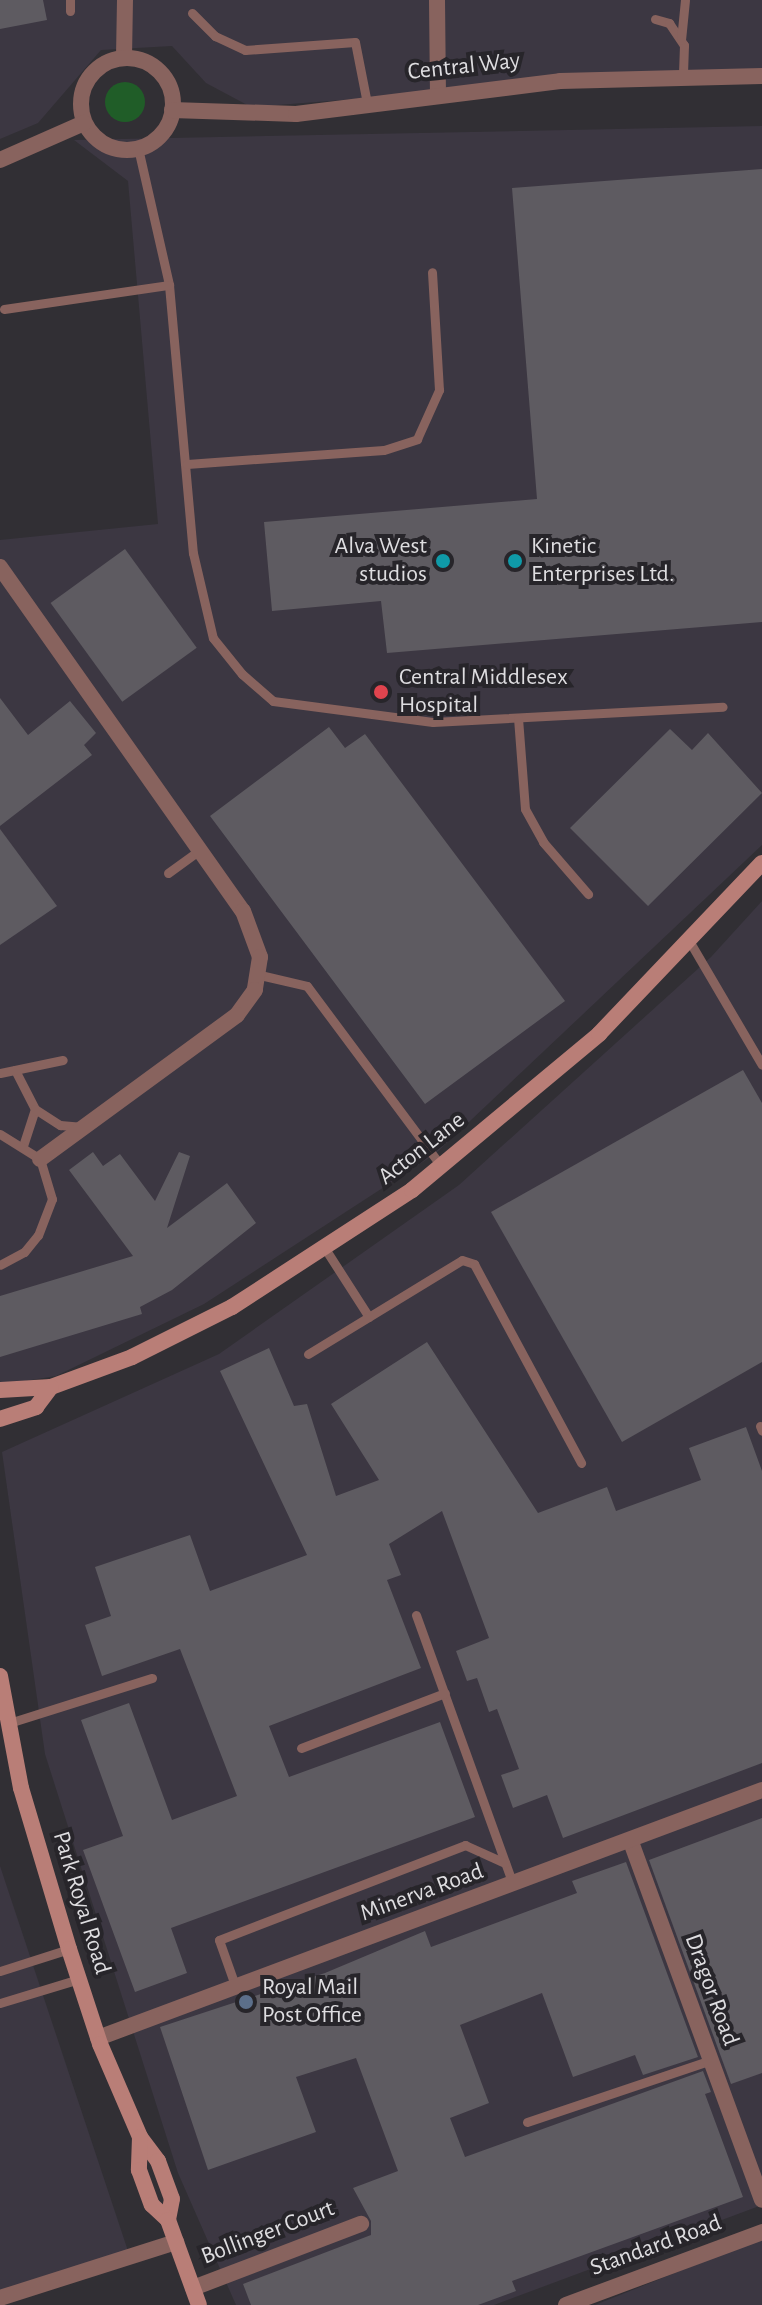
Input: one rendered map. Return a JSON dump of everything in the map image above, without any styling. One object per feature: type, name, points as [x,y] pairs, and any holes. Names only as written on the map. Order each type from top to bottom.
[{"type":"main road","name":"Acton Lane","points":[[0,1390],[51,1387],[132,1357],[232,1307],[324,1247],[441,1166],[599,1034],[691,944],[762,863]]},
{"type":"main road","name":"Acton Lane","points":[[0,1419],[36,1407],[51,1387]]},
{"type":"main road","name":"Park Royal Road","points":[[0,1676],[21,1788],[69,1949],[98,2038],[140,2137],[139,2170],[152,2205],[168,2220],[199,2305]]},
{"type":"street","points":[[124,57],[125,0]]},
{"type":"street","points":[[437,0],[438,93]]},
{"type":"street","points":[[124,57],[161,73],[172,110],[164,131],[138,148],[113,148],[84,123],[80,103],[88,78],[124,57]]},
{"type":"street","name":"Central Way","points":[[172,110],[296,114],[438,93],[683,76],[762,76]]},
{"type":"street","points":[[0,160],[84,123]]},
{"type":"street","points":[[0,567],[200,850],[257,937],[260,975],[237,1015],[40,1159]]},
{"type":"street","name":"Minerva Road","points":[[98,2038],[631,1842],[762,1790]]},
{"type":"street","name":"Dragor Road","points":[[631,1842],[762,2200]]},
{"type":"street","name":"Bollinger Court","points":[[193,2288],[361,2224]]},
{"type":"street","name":"Standard Road","points":[[566,2305],[762,2232]]},
{"type":"street","points":[[0,2298],[176,2242]]},
{"type":"lane","points":[[683,76],[681,40],[685,0]]},
{"type":"lane","points":[[192,13],[215,36],[245,50],[355,42],[367,103]]},
{"type":"lane","points":[[655,19],[669,23],[681,40]]},
{"type":"lane","points":[[138,148],[169,285],[193,553],[213,638],[273,701],[433,722],[723,707]]},
{"type":"lane","points":[[187,464],[384,450],[417,439],[439,390],[432,272]]},
{"type":"lane","points":[[4,309],[169,285]]},
{"type":"lane","points":[[518,718],[525,809],[543,842],[588,894]]},
{"type":"lane","points":[[168,873],[200,850]]},
{"type":"lane","points":[[691,944],[762,1065]]},
{"type":"lane","points":[[260,975],[307,986],[441,1166]]},
{"type":"lane","points":[[0,1073],[63,1060]]},
{"type":"lane","points":[[15,1070],[35,1109],[60,1125],[85,1128]]},
{"type":"lane","points":[[23,1145],[35,1109]]},
{"type":"lane","points":[[0,1134],[23,1145],[40,1159],[49,1180],[48,1217],[24,1252],[0,1265]]},
{"type":"lane","points":[[324,1247],[369,1317]]},
{"type":"lane","points":[[308,1354],[462,1260],[474,1264],[581,1463]]},
{"type":"lane","points":[[416,1615],[513,1885]]},
{"type":"lane","points":[[9,1723],[152,1678]]},
{"type":"lane","points":[[301,1748],[445,1693]]},
{"type":"lane","points":[[236,1988],[219,1940],[465,1845],[505,1863]]},
{"type":"lane","points":[[0,1971],[69,1949]]},
{"type":"lane","points":[[0,2003],[79,1979]]},
{"type":"lane","points":[[527,2122],[711,2060]]},
{"type":"shaded area","points":[[0,0],[762,0],[762,68],[251,107],[206,83],[172,46],[101,50],[38,123],[0,139]]},
{"type":"shaded area","name":"Central Middlesex Hospital","points":[[762,126],[762,845],[435,1154],[204,1304],[56,1376],[0,1385],[0,540],[158,524],[128,181],[74,140]]},
{"type":"shaded area","points":[[762,901],[762,2205],[494,2305],[236,2305],[178,2173],[45,1754],[2,1452],[219,1354],[459,1185],[711,957]]},
{"type":"shaded area","points":[[0,1866],[130,2257],[0,2297]]},
{"type":"shaded area","points":[[762,2238],[762,2305],[595,2305]]},
{"type":"green space","points":[[125,82],[139,88],[145,102],[139,116],[125,122],[111,116],[105,102],[111,88]]},
{"type":"building","points":[[0,0],[43,0],[47,20],[0,29]]},
{"type":"building","points":[[762,169],[762,622],[387,653],[381,601],[272,611],[264,522],[537,499],[512,188]]},
{"type":"building","points":[[125,549],[197,648],[122,702],[51,603]]},
{"type":"building","points":[[0,698],[28,735],[70,701],[96,733],[84,745],[92,755],[0,826]]},
{"type":"building","points":[[329,727],[345,748],[365,734],[565,1001],[425,1104],[210,816]]},
{"type":"building","points":[[670,729],[692,750],[708,733],[762,793],[648,906],[570,828]]},
{"type":"building","points":[[0,829],[57,906],[0,945]]},
{"type":"building","points":[[743,1070],[762,1103],[762,1362],[622,1442],[491,1212]]},
{"type":"building","points":[[93,1152],[103,1166],[120,1154],[155,1201],[179,1152],[190,1156],[167,1228],[227,1183],[256,1223],[172,1290],[140,1307],[142,1314],[0,1357],[0,1296],[133,1256],[69,1170]]},
{"type":"building","points":[[427,1342],[538,1513],[607,1487],[616,1511],[701,1480],[689,1448],[746,1427],[762,1471],[762,1763],[563,1838],[547,1795],[513,1808],[501,1775],[519,1769],[497,1709],[489,1712],[477,1678],[467,1681],[456,1651],[489,1638],[442,1511],[389,1544],[401,1575],[387,1580],[421,1668],[269,1726],[289,1777],[440,1722],[475,1817],[171,1928],[187,1973],[135,1992],[83,1850],[123,1836],[81,1720],[129,1703],[172,1820],[237,1796],[180,1649],[102,1676],[85,1625],[111,1616],[95,1567],[190,1535],[210,1591],[307,1555],[220,1371],[269,1348],[294,1406],[307,1404],[336,1496],[379,1480],[331,1404]]},
{"type":"building","points":[[762,1818],[762,2073],[731,2084],[649,1860]]},
{"type":"building","points":[[626,1862],[698,2057],[643,2075],[635,2055],[573,2077],[542,1993],[460,2025],[489,2103],[450,2118],[465,2157],[703,2071],[711,2092],[705,2094],[743,2197],[512,2281],[516,2291],[478,2305],[251,2305],[243,2284],[371,2235],[371,2221],[353,2188],[398,2171],[356,2058],[296,2077],[316,2132],[208,2170],[160,2027],[325,1973],[425,1931],[431,1947],[577,1893],[572,1881]]},
{"type":"place","name":"Alva West studios","points":[[443,561]]},
{"type":"place","name":"Kinetic Enterprises Ltd.","points":[[515,561]]},
{"type":"place","name":"Central Middlesex Hospital","points":[[381,692]]},
{"type":"place","name":"Royal Mail Post Office","points":[[246,2002]]}]
